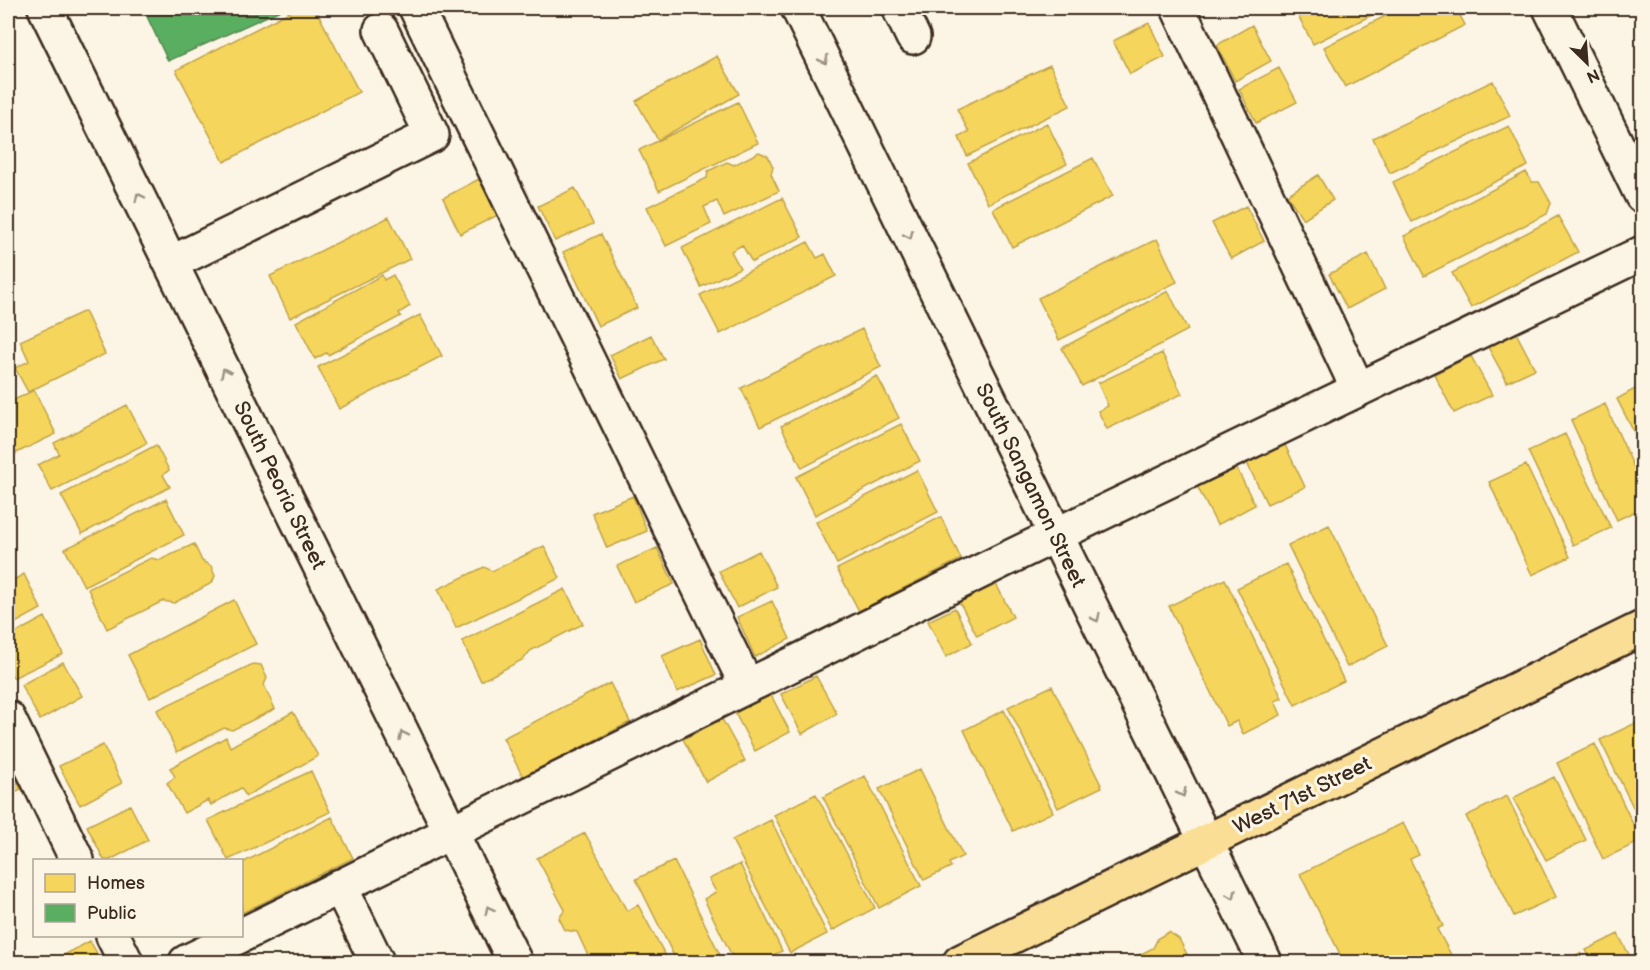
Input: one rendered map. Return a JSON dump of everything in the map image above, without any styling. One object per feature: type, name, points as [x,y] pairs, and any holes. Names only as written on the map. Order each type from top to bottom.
[{"type":"main road","name":"West 71st Street","points":[[960,963],[1642,628]]},
{"type":"street","name":"South Peoria Street","points":[[45,8],[515,963]]},
{"type":"street","points":[[416,8],[747,686]]},
{"type":"street","name":"South Sangamon Street","points":[[798,8],[1265,963]]},
{"type":"street","points":[[899,8],[913,37]]},
{"type":"street","points":[[1178,8],[1358,389]]},
{"type":"street","points":[[1550,8],[1642,196]]},
{"type":"street","points":[[171,263],[432,135],[381,30]]},
{"type":"street","points":[[243,934],[1056,535],[1642,253]]},
{"type":"street","points":[[8,718],[76,859]]},
{"type":"street","points":[[340,886],[378,963]]},
{"type":"street","points":[[113,937],[126,963]]},
{"type":"street","points":[[186,963],[237,937]]},
{"type":"building: Homes","points":[[297,8],[315,8],[359,92],[224,162],[176,70]]},
{"type":"building: Homes","points":[[1294,8],[1386,8],[1313,44]]},
{"type":"building: Homes","points":[[1401,8],[1456,8],[1465,25],[1345,87],[1324,47]]},
{"type":"building: Homes","points":[[1149,23],[1165,57],[1130,74],[1113,41]]},
{"type":"building: Homes","points":[[1252,25],[1271,61],[1235,81],[1217,45]]},
{"type":"building: Homes","points":[[717,56],[739,94],[658,140],[636,101]]},
{"type":"building: Homes","points":[[1050,65],[1070,106],[967,156],[959,137],[969,132],[957,109]]},
{"type":"building: Homes","points":[[1279,68],[1297,102],[1256,123],[1239,89]]},
{"type":"building: Homes","points":[[1493,81],[1510,116],[1390,173],[1373,138]]},
{"type":"building: Homes","points":[[738,102],[758,143],[659,191],[639,150]]},
{"type":"building: Homes","points":[[1047,123],[1067,164],[988,204],[968,163]]},
{"type":"building: Homes","points":[[1509,126],[1528,166],[1412,222],[1393,182]]},
{"type":"building: Homes","points":[[759,152],[768,156],[773,167],[771,174],[779,191],[724,217],[717,201],[704,207],[711,224],[666,246],[647,207],[707,178],[708,171],[727,162],[734,165]]},
{"type":"building: Homes","points":[[1093,158],[1113,196],[1012,247],[993,209]]},
{"type":"building: Homes","points":[[1526,172],[1532,182],[1539,182],[1551,203],[1547,214],[1424,276],[1404,236]]},
{"type":"building: Homes","points":[[1318,175],[1333,200],[1303,219],[1287,195]]},
{"type":"building: Homes","points":[[479,179],[498,215],[460,234],[443,198]]},
{"type":"building: Homes","points":[[575,188],[593,224],[555,241],[538,206]]},
{"type":"building: Homes","points":[[782,198],[802,237],[752,262],[742,245],[731,251],[740,268],[701,287],[682,248]]},
{"type":"building: Homes","points":[[1246,206],[1264,241],[1231,259],[1212,223]]},
{"type":"building: Homes","points":[[1558,216],[1578,252],[1471,308],[1452,273]]},
{"type":"building: Homes","points":[[389,217],[410,259],[290,318],[270,276]]},
{"type":"building: Homes","points":[[601,234],[637,308],[598,326],[563,252]]},
{"type":"building: Homes","points":[[1157,239],[1177,282],[1059,340],[1038,298]]},
{"type":"building: Homes","points":[[808,242],[817,258],[825,254],[836,276],[720,334],[700,295]]},
{"type":"building: Homes","points":[[1368,254],[1385,289],[1347,309],[1329,274]]},
{"type":"building: Homes","points":[[382,275],[384,280],[393,275],[410,306],[399,313],[401,316],[328,355],[326,353],[315,359],[296,322]]},
{"type":"building: Homes","points":[[1168,291],[1188,330],[1082,386],[1062,348]]},
{"type":"building: Homes","points":[[85,311],[105,354],[28,392],[15,368],[29,361],[20,341]]},
{"type":"building: Homes","points":[[420,315],[442,356],[339,409],[318,367]]},
{"type":"building: Homes","points":[[862,329],[881,367],[760,427],[741,388]]},
{"type":"building: Homes","points":[[1515,331],[1535,369],[1507,382],[1487,345]]},
{"type":"building: Homes","points":[[651,335],[664,359],[622,379],[610,355]]},
{"type":"building: Homes","points":[[1162,353],[1182,394],[1107,429],[1098,411],[1108,406],[1098,383]]},
{"type":"building: Homes","points":[[1471,356],[1492,395],[1454,413],[1434,374]]},
{"type":"building: Homes","points":[[877,376],[899,418],[802,468],[781,426]]},
{"type":"building: Homes","points":[[1642,385],[1642,448],[1617,399]]},
{"type":"building: Homes","points":[[34,390],[56,434],[8,457],[8,403]]},
{"type":"building: Homes","points":[[1605,404],[1642,485],[1642,508],[1617,520],[1571,420]]},
{"type":"building: Homes","points":[[127,405],[147,443],[52,491],[38,465],[59,454],[54,443]]},
{"type":"building: Homes","points":[[901,424],[920,461],[815,515],[796,477]]},
{"type":"building: Homes","points":[[1565,434],[1611,528],[1573,545],[1528,451]]},
{"type":"building: Homes","points":[[1284,443],[1305,487],[1267,504],[1246,461]]},
{"type":"building: Homes","points":[[156,445],[169,470],[163,475],[170,487],[82,534],[61,495]]},
{"type":"building: Homes","points":[[1526,465],[1570,557],[1532,575],[1489,482]]},
{"type":"building: Homes","points":[[1236,467],[1255,505],[1217,525],[1197,486]]},
{"type":"building: Homes","points":[[917,470],[938,512],[837,564],[816,522]]},
{"type":"building: Homes","points":[[633,496],[647,531],[607,548],[592,513]]},
{"type":"building: Homes","points":[[166,499],[184,535],[84,586],[65,549]]},
{"type":"building: Homes","points":[[941,517],[961,559],[859,611],[837,569]]},
{"type":"building: Homes","points":[[1329,525],[1388,646],[1347,667],[1288,545]]},
{"type":"building: Homes","points":[[194,544],[202,561],[211,566],[215,576],[212,583],[174,603],[163,601],[107,629],[88,589],[151,558],[160,560]]},
{"type":"building: Homes","points":[[544,546],[560,578],[456,628],[438,589],[484,567],[492,571]]},
{"type":"building: Homes","points":[[657,548],[674,584],[634,602],[617,566]]},
{"type":"building: Homes","points":[[759,551],[777,587],[737,608],[719,571]]},
{"type":"building: Homes","points":[[1286,564],[1344,681],[1295,705],[1237,588]]},
{"type":"building: Homes","points":[[24,574],[41,609],[8,627],[8,583]]},
{"type":"building: Homes","points":[[1225,579],[1282,698],[1275,701],[1281,715],[1243,734],[1237,721],[1227,726],[1169,606]]},
{"type":"building: Homes","points":[[994,580],[1013,617],[977,636],[958,599]]},
{"type":"building: Homes","points":[[565,589],[583,624],[530,651],[524,659],[481,681],[462,641]]},
{"type":"building: Homes","points":[[234,600],[256,644],[150,698],[128,655]]},
{"type":"building: Homes","points":[[772,601],[790,639],[755,657],[737,617]]},
{"type":"building: Homes","points":[[955,608],[972,643],[946,657],[928,621]]},
{"type":"building: Homes","points":[[45,617],[63,654],[13,678],[8,667],[8,637]]},
{"type":"building: Homes","points":[[700,639],[716,675],[677,692],[662,656]]},
{"type":"building: Homes","points":[[63,662],[82,696],[40,720],[21,685]]},
{"type":"building: Homes","points":[[253,664],[261,665],[267,678],[264,685],[275,709],[232,730],[224,728],[177,752],[157,710]]},
{"type":"building: Homes","points":[[816,676],[837,714],[802,734],[781,694]]},
{"type":"building: Homes","points":[[610,683],[630,722],[523,777],[503,738]]},
{"type":"building: Homes","points":[[1052,686],[1102,787],[1058,808],[1008,707]]},
{"type":"building: Homes","points":[[771,695],[790,732],[755,751],[735,713]]},
{"type":"building: Homes","points":[[1004,710],[1053,812],[1013,831],[964,730]]},
{"type":"building: Homes","points":[[293,712],[318,756],[246,796],[241,788],[211,805],[208,800],[184,813],[167,783],[175,777],[170,768],[226,737],[230,747]]},
{"type":"building: Homes","points":[[722,719],[745,761],[706,782],[683,739]]},
{"type":"building: Homes","points":[[1640,721],[1642,725],[1642,825],[1600,740]]},
{"type":"building: Homes","points":[[1595,744],[1641,841],[1603,859],[1557,763]]},
{"type":"building: Homes","points":[[103,745],[122,783],[80,805],[59,766]]},
{"type":"building: Homes","points":[[8,764],[21,789],[8,796]]},
{"type":"building: Homes","points":[[920,769],[963,856],[949,863],[951,867],[924,880],[879,789]]},
{"type":"building: Homes","points":[[311,771],[330,812],[230,859],[228,859],[208,820]]},
{"type":"building: Homes","points":[[865,776],[921,886],[879,908],[823,797]]},
{"type":"building: Homes","points":[[1554,777],[1586,840],[1546,860],[1513,798]]},
{"type":"building: Homes","points":[[816,794],[875,908],[832,931],[774,815]]},
{"type":"building: Homes","points":[[1507,796],[1556,897],[1514,916],[1466,816]]},
{"type":"building: Homes","points":[[130,805],[148,840],[112,859],[104,859],[87,826]]},
{"type":"building: Homes","points":[[332,817],[353,858],[243,913],[243,862]]},
{"type":"building: Homes","points":[[771,820],[827,934],[790,953],[732,840]]},
{"type":"building: Homes","points":[[1403,823],[1419,855],[1410,859],[1443,926],[1437,929],[1455,962],[1344,962],[1300,874]]},
{"type":"building: Homes","points":[[585,833],[627,911],[638,905],[669,962],[591,962],[577,932],[565,930],[559,918],[565,910],[537,858]]},
{"type":"building: Homes","points":[[674,861],[723,961],[721,962],[677,962],[636,879]]},
{"type":"building: Homes","points":[[740,864],[782,951],[758,962],[735,962],[704,899],[716,892],[709,879]]},
{"type":"building: Homes","points":[[1169,932],[1179,939],[1191,962],[1125,962],[1153,948],[1158,938]]},
{"type":"building: Homes","points":[[1618,934],[1633,962],[1592,962],[1586,950]]},
{"type":"building: Homes","points":[[90,941],[102,962],[53,961]]},
{"type":"building: Homes","points":[[1580,953],[1584,962],[1561,962]]},
{"type":"building: Public","points":[[143,8],[285,8],[168,61]]}]
